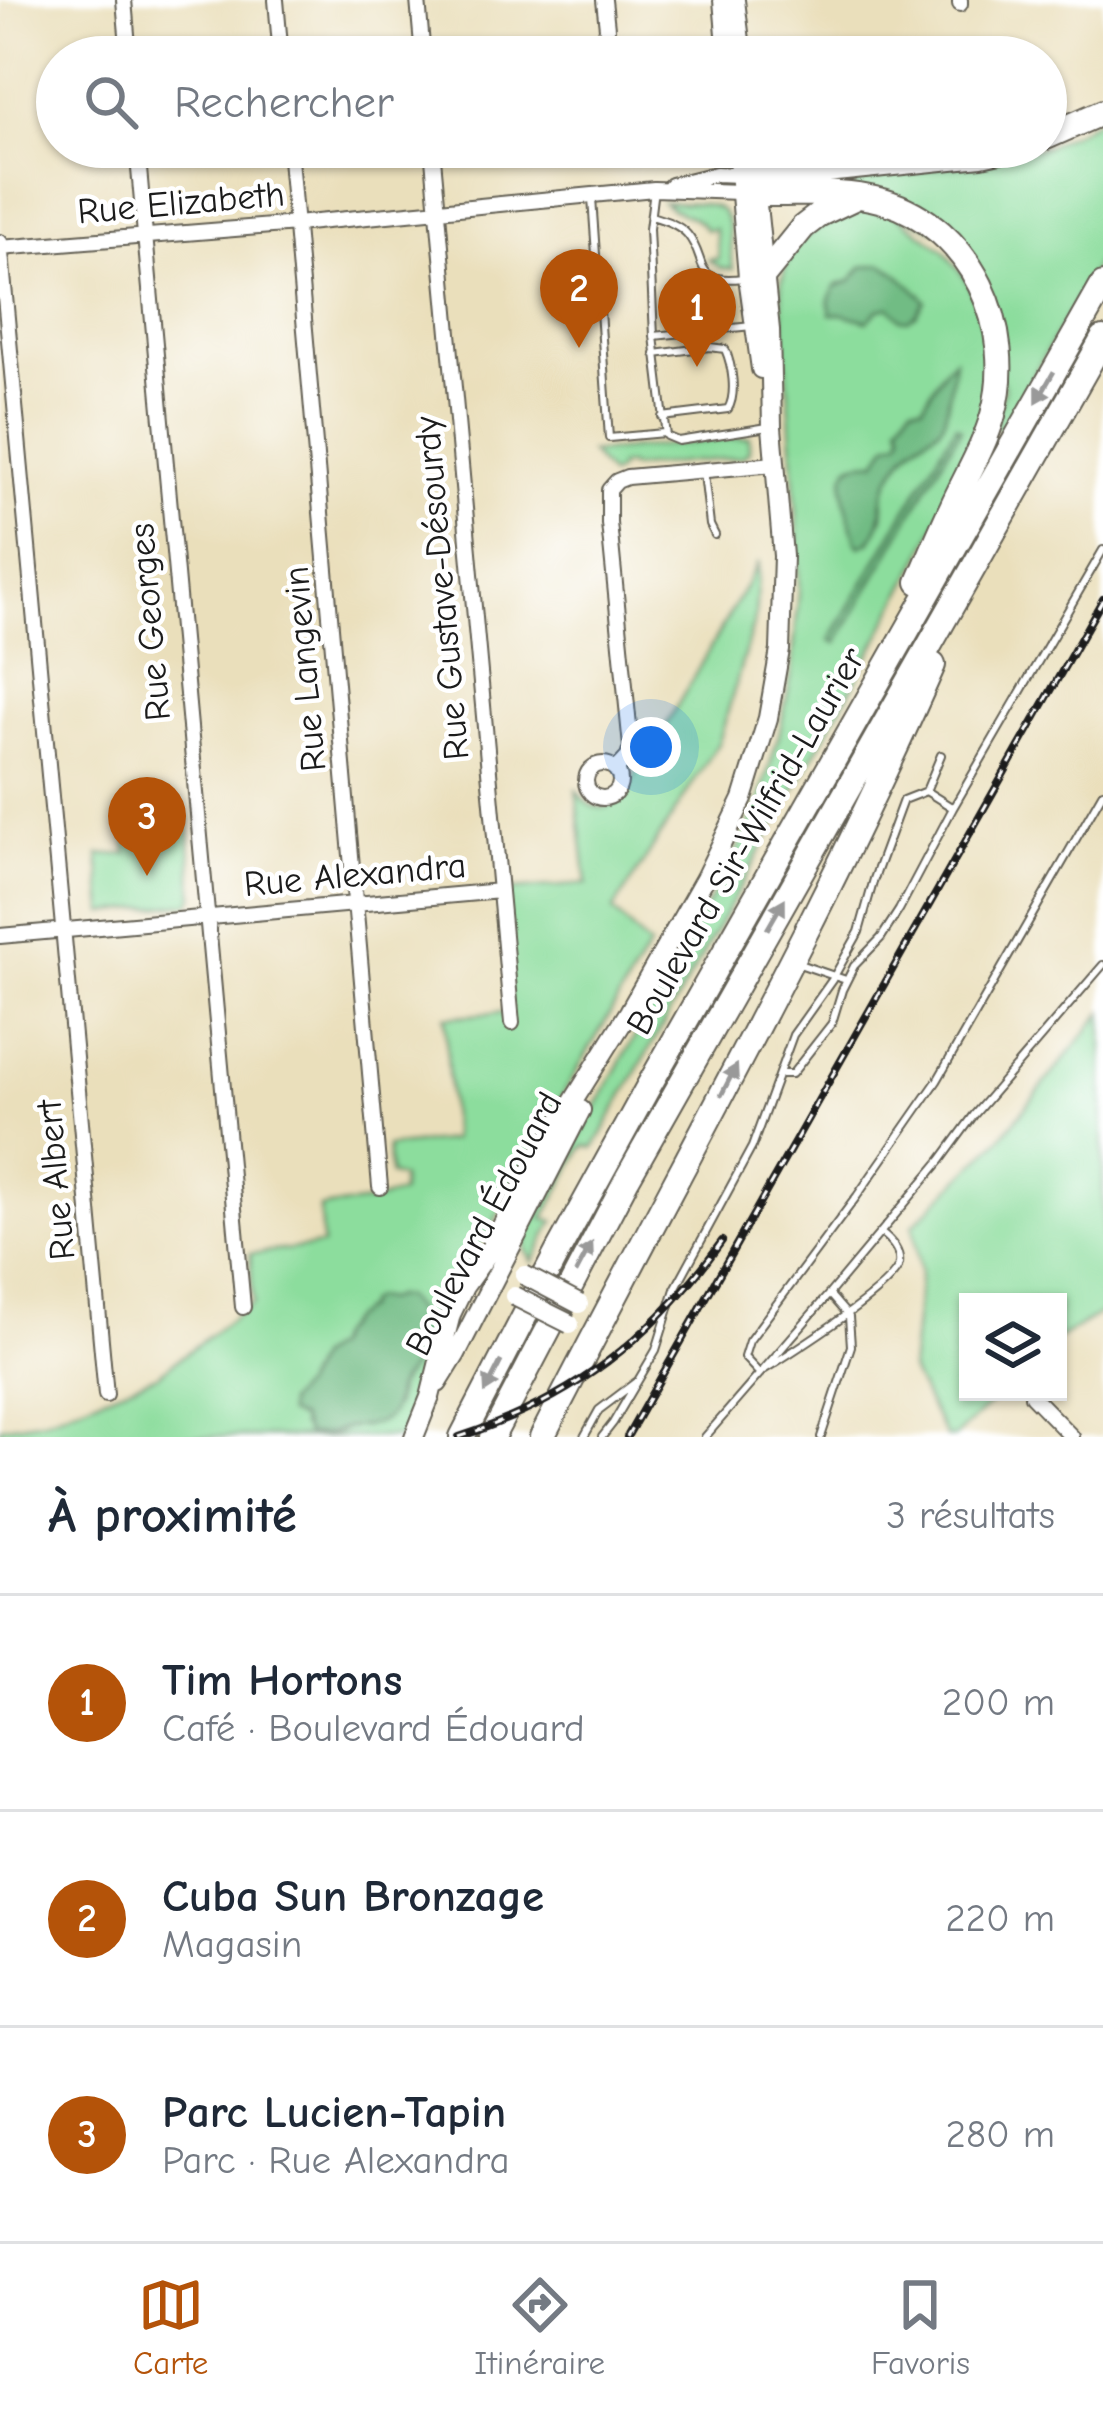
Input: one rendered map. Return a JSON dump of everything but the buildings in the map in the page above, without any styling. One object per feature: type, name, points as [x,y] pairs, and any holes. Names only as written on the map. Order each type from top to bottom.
[{"type":"highway","points":[[1067,128],[1103,112]]},
{"type":"highway","points":[[747,184],[851,168]]},
{"type":"highway","points":[[747,184],[833,192],[887,202],[912,214],[964,259],[981,286],[998,336],[1000,371],[983,441],[865,705]]},
{"type":"highway","points":[[756,276],[803,227],[856,197]]},
{"type":"highway","name":"Boulevard Sir-Wilfrid-Laurier","points":[[463,1437],[646,1089],[1103,285]]},
{"type":"highway","name":"Boulevard Sir-Wilfrid-Laurier","points":[[492,1437],[627,1179],[1103,339]]},
{"type":"highway","points":[[542,1437],[897,748],[988,542]]},
{"type":"street","points":[[124,0],[127,36]]},
{"type":"street","points":[[276,0],[279,36]]},
{"type":"street","points":[[418,0],[421,36]]},
{"type":"street","points":[[604,0],[606,36]]},
{"type":"street","points":[[723,0],[726,36]]},
{"type":"street","points":[[735,0],[739,36]]},
{"type":"street","name":"Rue Georges","points":[[139,168],[243,1306]]},
{"type":"street","name":"Rue Langevin","points":[[291,168],[380,1187]]},
{"type":"street","name":"Rue Gustave-Désourdy","points":[[433,168],[512,1023]]},
{"type":"street","name":"Boulevard Édouard","points":[[742,168],[756,276],[754,326],[772,427]]},
{"type":"street","name":"Boulevard Édouard","points":[[747,184],[749,168]]},
{"type":"street","name":"Rue Elizabeth","points":[[0,246],[296,224],[654,189],[716,174],[747,184]]},
{"type":"street","name":"Rue Albert","points":[[0,246],[106,1396]]},
{"type":"street","name":"Boulevard Édouard","points":[[430,1397],[492,1284],[494,1260],[537,1160],[629,1012],[715,860],[759,750],[782,634],[783,556],[772,427],[770,329],[756,276]]},
{"type":"street","points":[[616,770],[628,757],[631,743],[608,494],[627,477],[775,464]]},
{"type":"street","name":"Rue Alexandra","points":[[0,936],[500,891]]},
{"type":"street","points":[[494,1260],[580,1304],[599,1326]]},
{"type":"street","name":"Boulevard Édouard","points":[[430,1397],[451,1314],[472,1275],[494,1260]]},
{"type":"street","points":[[472,1275],[569,1324],[599,1326]]},
{"type":"street","points":[[414,1437],[430,1397]]},
{"type":"street","points":[[1037,1401],[1072,1437]]},
{"type":"lane","points":[[654,189],[654,335],[664,433],[678,441],[772,427]]},
{"type":"lane","points":[[592,194],[609,438],[664,433]]},
{"type":"lane","points":[[651,216],[686,233],[702,268],[711,275],[723,279],[756,276]]},
{"type":"lane","points":[[654,335],[754,326]]},
{"type":"lane","points":[[655,354],[710,347],[725,350],[729,358],[733,400],[728,409],[662,416]]},
{"type":"lane","points":[[704,470],[715,535]]},
{"type":"lane","points":[[780,1074],[792,1073],[832,1023],[846,980],[899,910],[1103,550]]},
{"type":"lane","points":[[602,1437],[661,1339],[675,1288],[744,1162],[793,1035],[860,932],[903,800],[926,791],[941,755]]},
{"type":"lane","points":[[926,791],[953,808]]},
{"type":"lane","points":[[759,1373],[746,1360],[746,1346],[938,1081],[1103,792]]},
{"type":"lane","points":[[791,960],[846,980]]},
{"type":"lane","points":[[705,1437],[1103,965]]},
{"type":"lane","points":[[759,1373],[889,1281],[898,1269],[899,1256],[881,1233]]},
{"type":"lane","points":[[821,1437],[849,1360],[852,1334],[847,1314],[830,1294]]},
{"type":"lane","points":[[584,1437],[599,1410],[639,1380]]},
{"type":"lane","points":[[609,1401],[620,1413]]},
{"type":"green space","points":[[1103,117],[1103,252],[1002,431],[995,427],[1004,387],[953,238],[832,185],[831,177],[896,168],[1067,168],[1067,136]]},
{"type":"green space","points":[[663,202],[702,204],[722,211],[733,269],[709,260],[719,258],[715,229],[706,230]]},
{"type":"green space","points":[[856,208],[892,212],[944,250],[976,294],[992,364],[981,426],[921,557],[858,677],[594,1148],[581,1150],[544,1219],[554,1221],[533,1262],[526,1250],[526,1235],[739,846],[760,798],[792,672],[799,590],[781,284],[799,244]],"holes":[[[862,267],[898,274],[921,294],[901,319],[890,306],[879,309],[840,284],[851,281]],[[952,361],[944,420],[914,446],[892,475],[885,489],[882,519],[870,542],[856,541],[848,468],[877,461],[888,445],[901,439],[900,422],[912,405],[923,405]]]},
{"type":"green space","points":[[882,264],[925,301],[916,315],[901,319],[890,307],[879,309],[867,321],[831,314],[829,302],[835,287],[851,281],[862,267]]},
{"type":"green space","points":[[954,359],[941,425],[898,465],[885,489],[875,535],[860,546],[845,498],[848,468],[877,461],[888,444],[901,439],[900,422],[912,405],[923,405]]},
{"type":"green space","points":[[956,425],[961,428],[837,643],[830,640]]},
{"type":"green space","points":[[749,437],[749,451],[742,457],[619,466],[610,476],[590,453]]},
{"type":"green space","points":[[759,562],[755,618],[719,742],[613,911],[649,947],[465,1267],[405,1437],[0,1437],[0,1427],[43,1420],[157,1375],[253,1303],[250,1254],[322,1245],[320,1208],[401,1193],[401,1178],[390,1175],[387,1147],[452,1140],[445,1017],[510,1012],[500,891],[587,884],[576,789],[599,808],[610,806],[629,788],[640,747],[659,744]],"holes":[[[394,1297],[415,1362],[397,1387],[395,1406],[365,1426],[328,1436],[301,1427],[287,1402],[349,1320]]]},
{"type":"green space","points":[[188,818],[194,896],[190,903],[104,913],[99,855],[127,854],[126,825]]},
{"type":"green space","points":[[1103,1012],[1103,1312],[1067,1334],[1067,1293],[959,1293],[959,1401],[993,1401],[955,1437],[946,1437],[910,1370],[920,1272],[913,1225],[998,1141]]},
{"type":"green space","points":[[404,1297],[411,1306],[421,1321],[423,1337],[418,1355],[397,1386],[389,1415],[374,1424],[306,1434],[300,1419],[287,1414],[287,1402],[302,1386],[317,1357],[332,1347],[367,1302]]},
{"type":"railway","points":[[627,1437],[1103,599]]},
{"type":"railway","points":[[459,1437],[538,1404],[607,1362],[668,1307],[722,1241]]},
{"type":"place","name":"Cuba Sun Bronzage","points":[[579,348]]},
{"type":"place","name":"Tim Hortons","points":[[697,367]]},
{"type":"place","name":"Parc Lucien-Tapin","points":[[147,876]]}]
